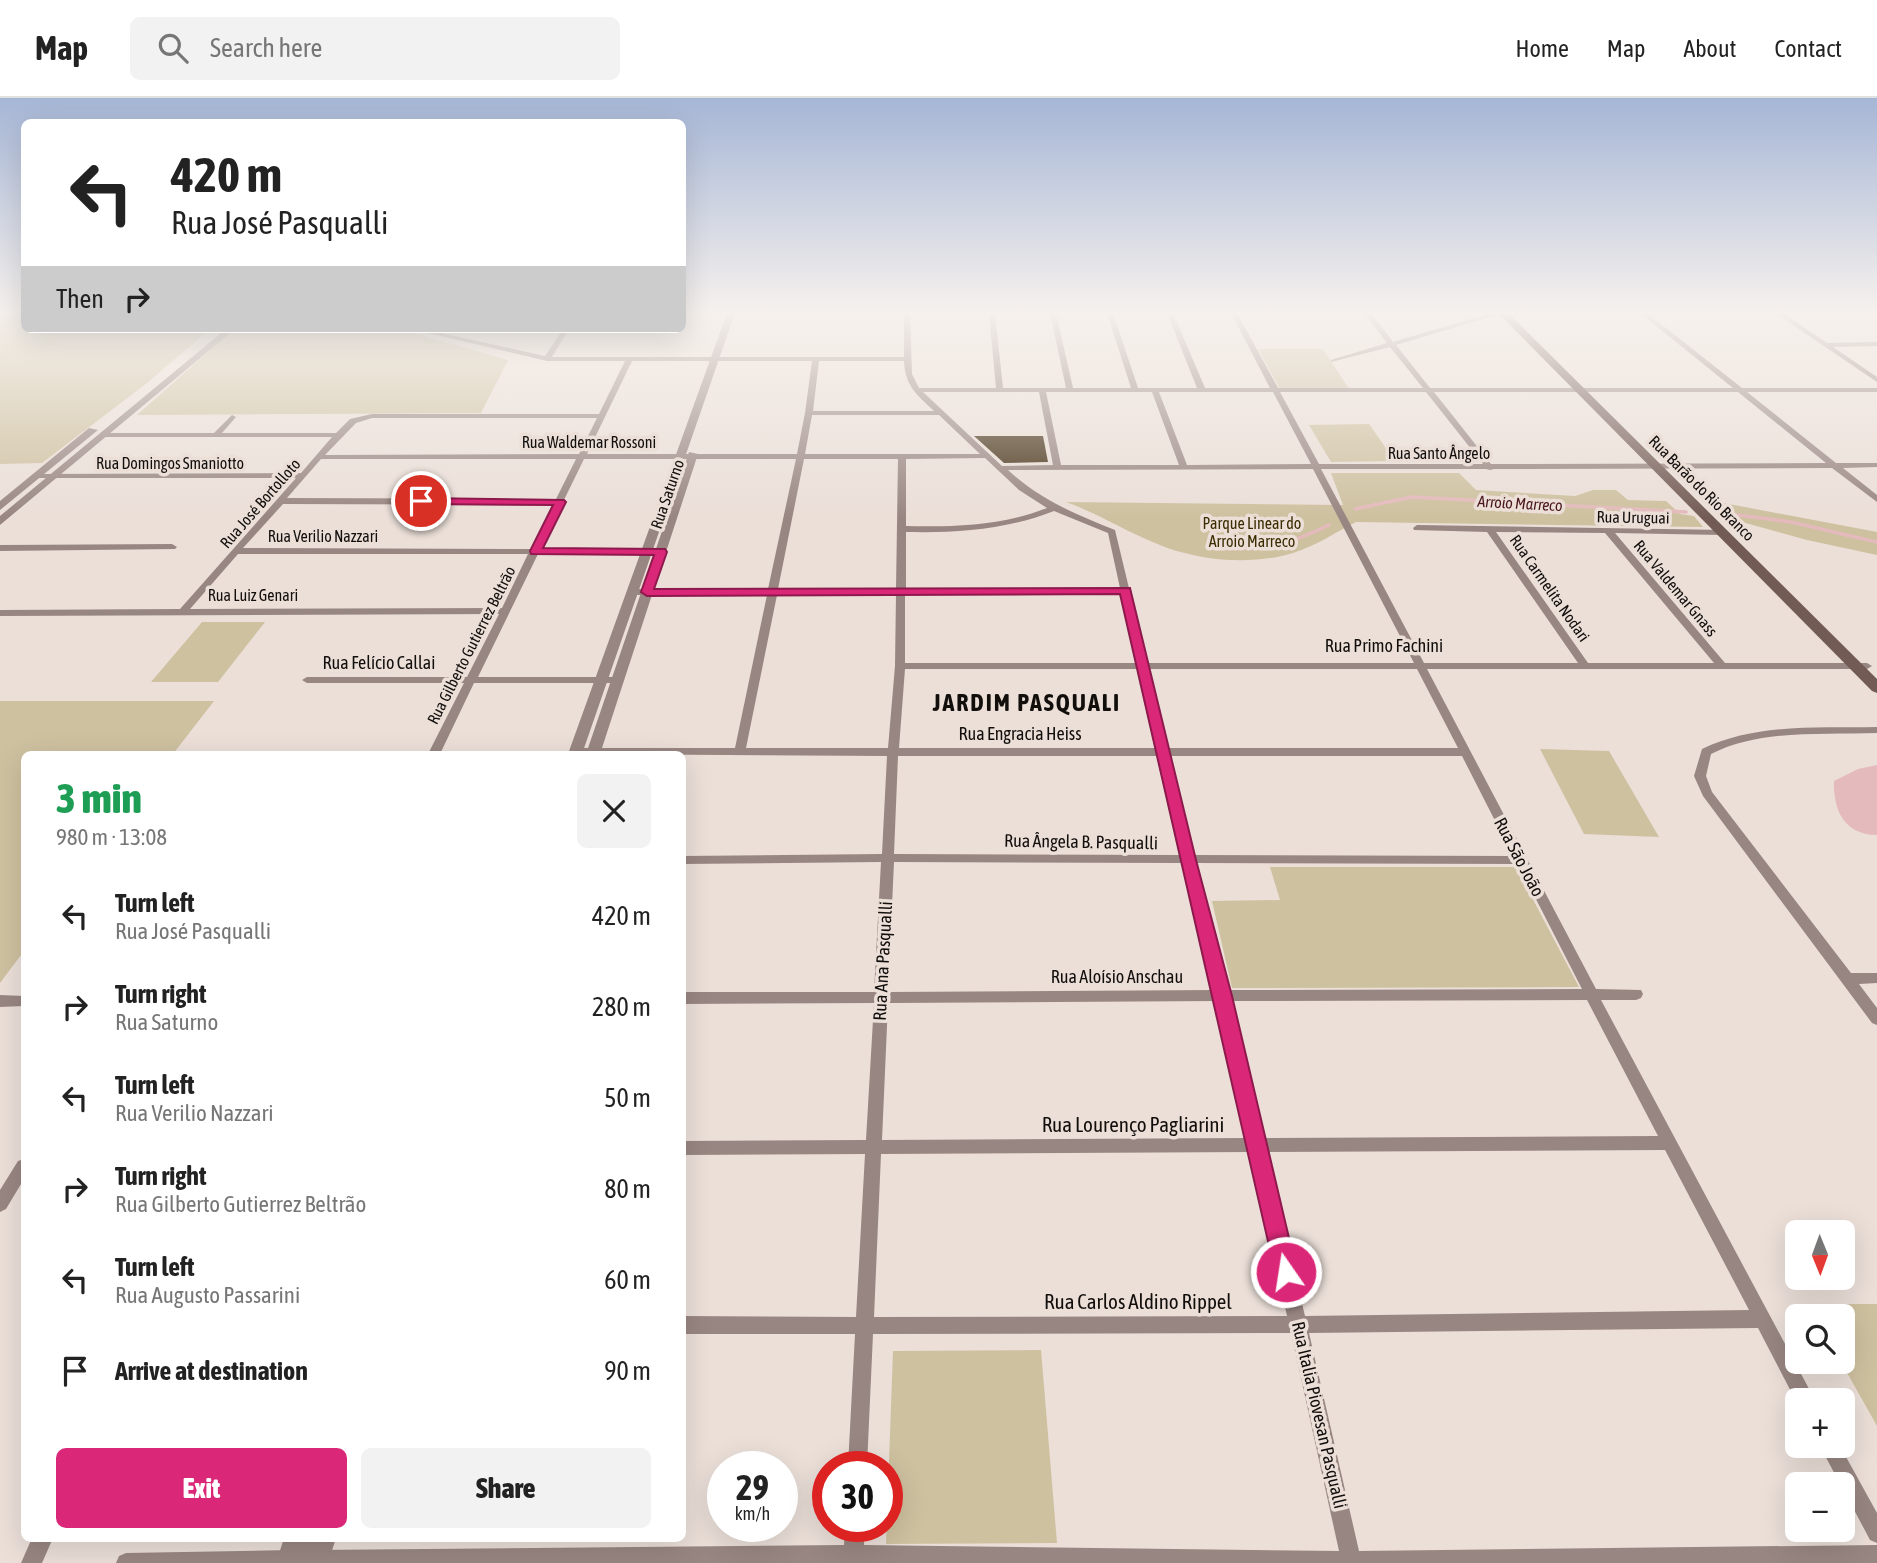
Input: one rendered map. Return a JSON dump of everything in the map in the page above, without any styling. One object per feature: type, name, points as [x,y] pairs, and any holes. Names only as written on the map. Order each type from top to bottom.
[{"type":"main road","name":"Rua Barão do Rio Branco","points":[[1574,381],[1866,669],[1877,688]]},
{"type":"main road","name":"Rua Barão do Rio Branco","points":[[1691,497],[1722,532],[1866,669]]},
{"type":"street","points":[[0,507],[153,381]]},
{"type":"street","points":[[0,522],[168,381]]},
{"type":"street","name":"Rua Gilberto Gutierrez Beltrão","points":[[436,751],[619,381]]},
{"type":"street","name":"Rua Saturno","points":[[577,751],[641,592],[661,552],[687,455],[712,381]]},
{"type":"street","points":[[740,752],[814,381]]},
{"type":"street","points":[[912,381],[916,390],[986,456],[1022,488],[1054,508]]},
{"type":"street","points":[[999,381],[1000,390]]},
{"type":"street","points":[[1068,381],[1070,391]]},
{"type":"street","points":[[1132,381],[1135,390]]},
{"type":"street","points":[[1198,381],[1202,390]]},
{"type":"street","name":"Rua São João","points":[[1270,381],[1592,994],[1667,1143],[1799,1388]]},
{"type":"street","points":[[1423,381],[1490,468]]},
{"type":"street","points":[[1729,381],[1877,499]]},
{"type":"street","points":[[916,390],[1877,390]]},
{"type":"street","points":[[1042,390],[1057,467]]},
{"type":"street","points":[[1155,390],[1184,467]]},
{"type":"street","points":[[809,413],[941,413]]},
{"type":"street","name":"Rua José Bortolloto","points":[[184,610],[283,501],[347,425],[360,418],[603,416]]},
{"type":"street","points":[[216,435],[232,417]]},
{"type":"street","points":[[103,435],[338,435]]},
{"type":"street","name":"Rua Saturno","points":[[594,751],[618,680],[641,592],[647,552],[687,455]]},
{"type":"street","name":"Rua Ana Pasqualli","points":[[859,1451],[893,751],[900,666],[902,456]]},
{"type":"street","name":"Rua Waldemar Rossoni","points":[[319,457],[986,456]]},
{"type":"street","name":"Rua Santo Ângelo","points":[[1000,468],[1877,465]]},
{"type":"street","name":"Rua Domingos Smaniotto","points":[[37,476],[304,475]]},
{"type":"street","points":[[283,501],[560,502]]},
{"type":"street","points":[[901,529],[991,528],[1019,522],[1054,508]]},
{"type":"street","name":"Rua Italia Piovesan Pasqualli","points":[[1054,508],[1112,532],[1187,860],[1223,996],[1352,1562]]},
{"type":"street","name":"Rua Uruguai","points":[[1417,528],[1722,532]]},
{"type":"street","name":"Rua Carmelita Nodari","points":[[1490,529],[1584,664]]},
{"type":"street","name":"Rua Valdemar Gnass","points":[[1608,531],[1721,665]]},
{"type":"street","points":[[0,548],[172,547]]},
{"type":"street","name":"Rua Verilio Nazzari","points":[[237,551],[661,552]]},
{"type":"street","points":[[641,592],[1125,591]]},
{"type":"street","name":"Rua Luiz Genari","points":[[0,613],[184,610],[506,611]]},
{"type":"street","name":"Rua Primo Fachini","points":[[900,666],[1584,664],[1866,669]]},
{"type":"street","name":"Rua Felício Callai","points":[[307,680],[618,680]]},
{"type":"street","points":[[1877,730],[1748,736],[1720,742],[1706,752],[1701,763],[1700,776],[1707,793],[1877,1018]]},
{"type":"street","name":"Rua Engracia Heiss","points":[[686,752],[1463,752]]},
{"type":"street","name":"Rua Ângela B. Pasqualli","points":[[686,860],[1521,860]]},
{"type":"street","points":[[1847,979],[1877,978]]},
{"type":"street","name":"Rua Aloísio Anschau","points":[[686,998],[1636,994]]},
{"type":"street","points":[[0,1001],[21,1001]]},
{"type":"street","name":"Rua Lourenço Pagliarini","points":[[686,1148],[1667,1143]]},
{"type":"street","points":[[0,1203],[21,1171]]},
{"type":"street","name":"Rua Carlos Aldino Rippel","points":[[686,1325],[1762,1319]]},
{"type":"street","points":[[1836,1458],[1877,1533]]},
{"type":"street","points":[[30,1563],[41,1542]]},
{"type":"street","points":[[126,1563],[305,1554],[1352,1562],[1877,1555]]},
{"type":"green space","points":[[0,381],[149,381],[42,463],[0,464]]},
{"type":"green space","points":[[175,381],[497,381],[481,413],[137,415]]},
{"type":"green space","points":[[1276,381],[1344,381],[1349,389],[1280,389]]},
{"type":"green space","points":[[1369,424],[1395,461],[1331,462],[1309,425]]},
{"type":"green space","name":"Parque Linear do Arroio Marreco","points":[[1331,473],[1459,473],[1476,490],[1575,496],[1593,490],[1616,490],[1628,500],[1666,501],[1680,514],[1694,516],[1703,527],[1356,522],[1293,553],[1259,559],[1224,560],[1171,549],[1066,502],[1343,505]]},
{"type":"green space","points":[[1713,501],[1877,532],[1877,555],[1807,540],[1731,519]]},
{"type":"green space","points":[[202,622],[265,622],[218,682],[151,682]]},
{"type":"green space","points":[[0,701],[214,701],[175,751],[21,751],[21,955],[0,983]]},
{"type":"green space","points":[[1540,749],[1609,751],[1659,837],[1584,834]]},
{"type":"green space","points":[[1270,867],[1516,867],[1579,987],[1232,988],[1212,901],[1280,900]]},
{"type":"green space","points":[[1855,1304],[1877,1304],[1877,1426],[1848,1374],[1855,1374]]},
{"type":"green space","points":[[1041,1350],[1057,1543],[886,1544],[903,1542],[903,1451],[889,1451],[893,1351]]},
{"type":"shaded area","points":[[1877,765],[1877,835],[1857,831],[1843,819],[1836,802],[1834,781],[1858,769]]},
{"type":"building","points":[[974,436],[1043,436],[1048,462],[1004,463]]},
{"type":"waterway","name":"Arroio Marreco","points":[[1355,509],[1412,497],[1686,512]]},
{"type":"waterway","name":"Arroio Marreco","points":[[1730,514],[1791,522],[1877,542]]},
{"type":"waterway","name":"Arroio Marreco","points":[[1213,548],[1272,545],[1329,525]]},
{"type":"district","name":"JARDIM PASQUALI","points":[[1027,703]]},
{"type":"route","points":[[421,501],[560,502],[536,551],[661,552],[647,592],[1125,591],[1187,860],[1223,996],[1286,1272]]}]
